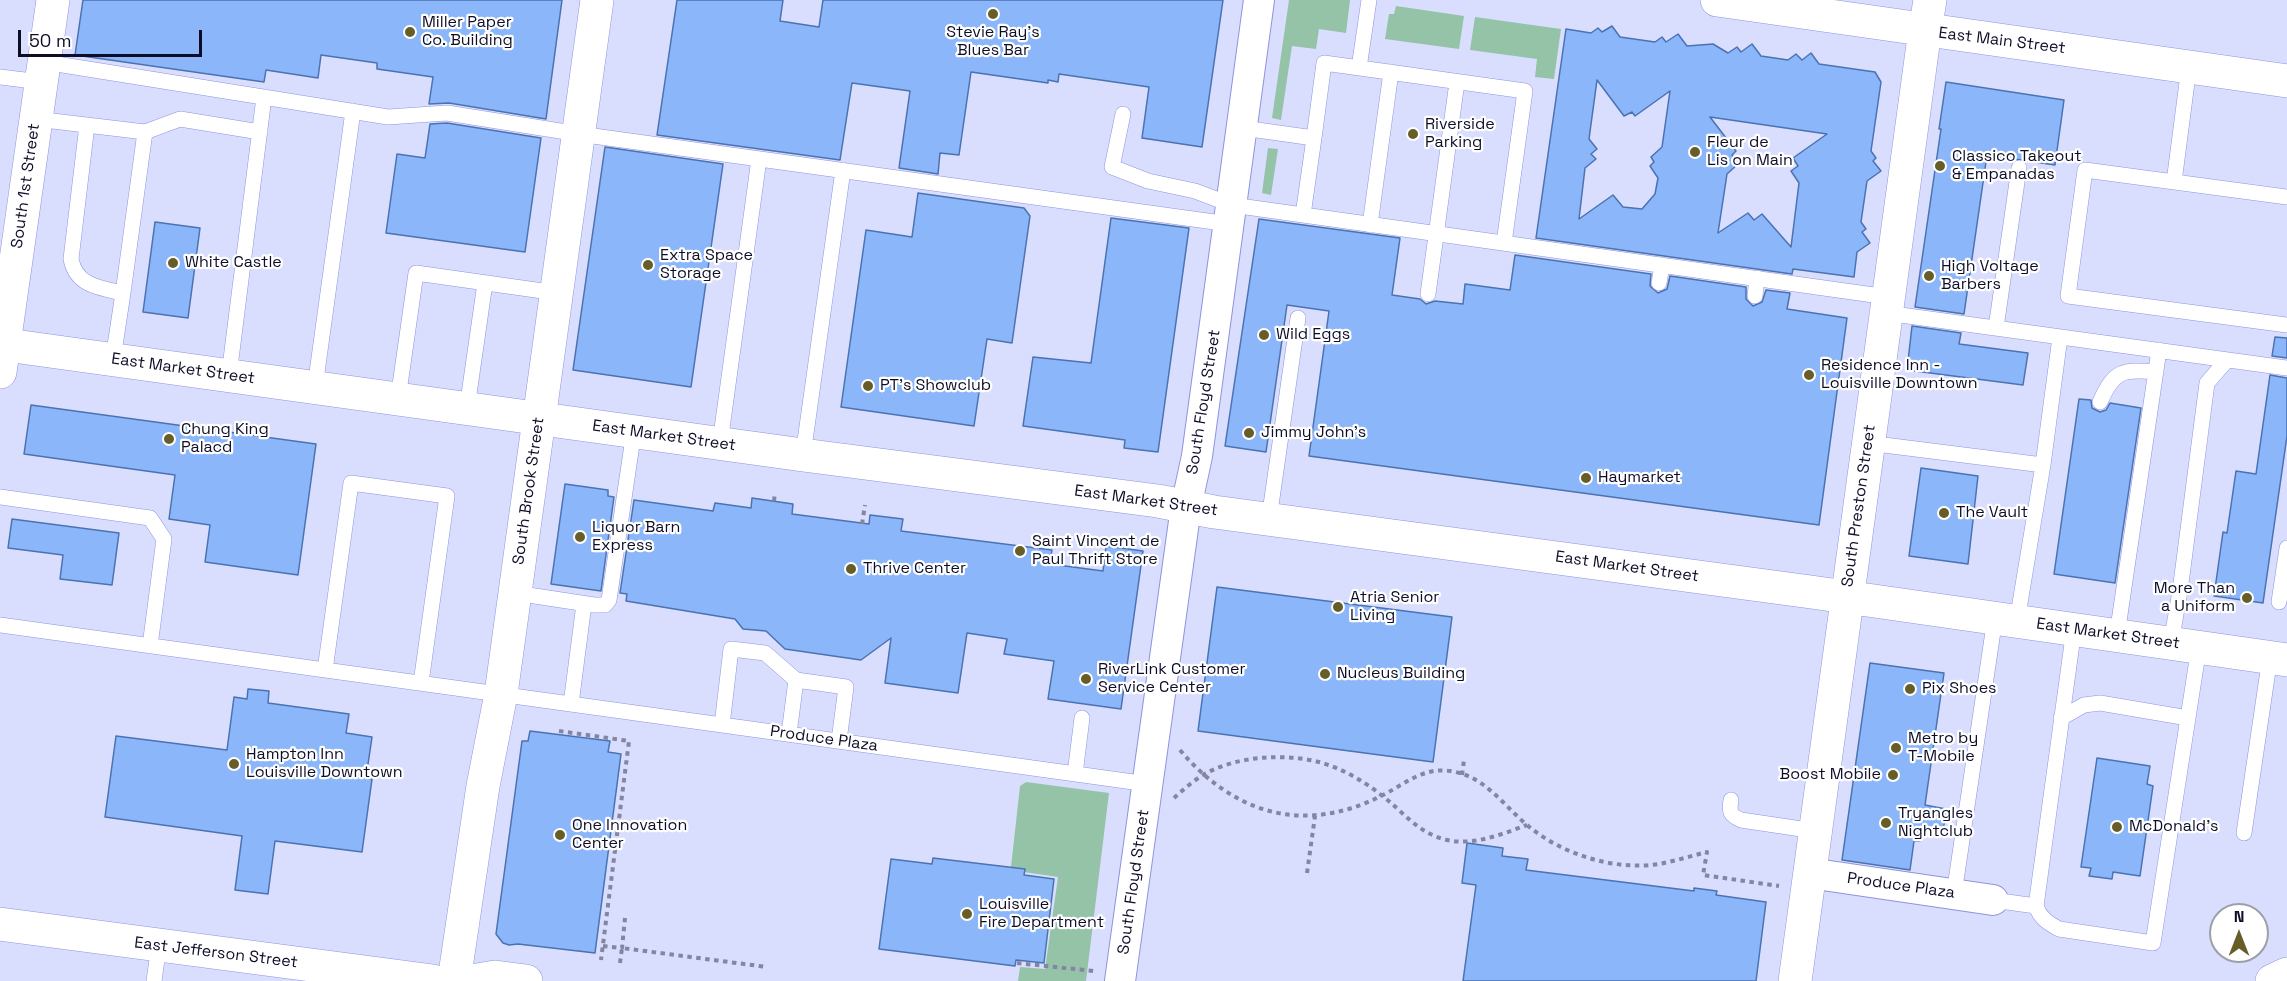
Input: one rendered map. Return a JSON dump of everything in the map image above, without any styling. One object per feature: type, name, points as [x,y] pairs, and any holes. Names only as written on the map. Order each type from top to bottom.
[{"type":"main road","name":"South 1st Street","points":[[1,353],[53,0]]},
{"type":"main road","name":"South Brook Street","points":[[454,981],[483,786],[501,694],[597,0]]},
{"type":"main road","name":"East Main Street","points":[[1717,0],[1928,15],[2189,67],[2287,81]]},
{"type":"main road","name":"South Preston Street","points":[[1795,981],[1928,15]]},
{"type":"main road","name":"East Market Street","points":[[1,353],[113,359],[2279,658]]},
{"type":"main road","name":"East Jefferson Street","points":[[0,924],[433,981]]},
{"type":"main road","points":[[2272,981],[2287,974]]},
{"type":"main road","points":[[472,981],[495,976],[526,981]]},
{"type":"street","name":"South Floyd Street","points":[[1108,976],[1143,822],[1186,507],[1197,456],[1259,0]]},
{"type":"street","name":"Produce Plaza","points":[[1808,882],[1954,894],[1993,900]]},
{"type":"lane","points":[[1359,68],[1369,0]]},
{"type":"lane","points":[[1303,215],[1324,63],[1391,72],[1525,91],[1504,243]]},
{"type":"lane","points":[[2174,182],[2189,67]]},
{"type":"lane","points":[[0,76],[42,72],[264,97],[388,117],[447,113],[843,171],[1230,215],[1303,215],[1756,278],[1996,328],[2287,368]]},
{"type":"lane","points":[[1370,225],[1391,72]]},
{"type":"lane","points":[[1428,294],[1457,82]]},
{"type":"lane","points":[[229,375],[264,97]]},
{"type":"lane","points":[[315,387],[353,111]]},
{"type":"lane","points":[[1123,114],[1112,167],[1148,181],[1195,190],[1230,215]]},
{"type":"lane","points":[[36,119],[145,132],[180,119],[260,132]]},
{"type":"lane","points":[[87,125],[71,259],[73,268],[81,279],[91,286],[123,293]]},
{"type":"lane","points":[[1243,128],[1314,138]]},
{"type":"lane","points":[[113,359],[145,132]]},
{"type":"lane","points":[[720,443],[759,159]]},
{"type":"lane","points":[[1996,328],[2019,168]]},
{"type":"lane","points":[[2287,196],[2085,170],[2068,296],[2287,325]]},
{"type":"lane","points":[[803,455],[843,171]]},
{"type":"lane","points":[[1659,283],[1662,265]]},
{"type":"lane","points":[[398,399],[416,273],[557,293]]},
{"type":"lane","points":[[1755,296],[1756,278]]},
{"type":"lane","points":[[467,408],[485,283]]},
{"type":"lane","points":[[1269,519],[1298,318]]},
{"type":"lane","points":[[1954,894],[2006,619],[2043,465],[2060,337]]},
{"type":"lane","points":[[2117,635],[2159,350]]},
{"type":"lane","points":[[2074,629],[2036,906],[2038,914],[2047,923],[2060,929],[2153,943],[2188,718],[2180,591],[2207,383],[2227,360]]},
{"type":"lane","points":[[2100,402],[2109,383],[2118,374],[2138,370],[2156,372]]},
{"type":"lane","points":[[515,593],[584,604],[605,605],[609,600],[634,431]]},
{"type":"lane","points":[[1868,443],[2043,465]]},
{"type":"lane","points":[[325,670],[351,483],[447,496],[421,683]]},
{"type":"lane","points":[[0,497],[150,518],[164,539],[150,646]]},
{"type":"lane","points":[[2279,602],[2287,548]]},
{"type":"lane","points":[[571,704],[584,604]]},
{"type":"lane","name":"Produce Plaza","points":[[0,625],[1148,784]]},
{"type":"lane","points":[[722,725],[731,649],[765,653],[796,680],[846,687],[839,741]]},
{"type":"lane","points":[[2244,833],[2279,658]]},
{"type":"lane","points":[[789,734],[796,680]]},
{"type":"lane","points":[[2061,718],[2084,705],[2100,703],[2188,718]]},
{"type":"lane","points":[[1075,774],[1082,718]]},
{"type":"lane","points":[[1731,800],[1729,810],[1732,816],[1741,820],[1815,831]]},
{"type":"lane","points":[[1993,900],[2036,906]]},
{"type":"lane","points":[[154,981],[159,945]]},
{"type":"path","points":[[774,501],[775,492]]},
{"type":"path","points":[[862,524],[865,505]]},
{"type":"path","points":[[1156,721],[1204,775],[1235,798],[1263,809],[1293,816],[1326,816],[1351,809],[1383,795],[1416,775],[1450,771],[1480,782],[1496,794],[1527,825],[1547,839],[1574,852],[1604,862],[1634,866],[1659,864],[1707,852],[1703,874],[1808,882]]},
{"type":"path","points":[[559,731],[629,741],[601,960]]},
{"type":"path","points":[[1143,822],[1204,775],[1236,762],[1266,758],[1292,758],[1319,762],[1346,772],[1383,795],[1410,822],[1425,833],[1448,840],[1494,837],[1527,825]]},
{"type":"path","points":[[1462,775],[1464,760]]},
{"type":"path","points":[[1307,873],[1315,816]]},
{"type":"path","points":[[620,963],[625,918]]},
{"type":"path","points":[[603,946],[767,967]]},
{"type":"path","points":[[1017,963],[1108,976]]},
{"type":"green space","points":[[1289,0],[1350,0],[1346,33],[1319,29],[1316,49],[1292,46],[1281,120],[1272,118]]},
{"type":"green space","points":[[1396,6],[1464,16],[1459,49],[1385,39],[1389,14],[1394,14]]},
{"type":"green space","points":[[1475,17],[1561,29],[1554,79],[1535,77],[1537,59],[1470,50]]},
{"type":"green space","points":[[1268,148],[1278,149],[1271,195],[1262,193]]},
{"type":"green space","points":[[1026,782],[1109,793],[1086,981],[1018,981],[1020,967],[1045,969],[1058,877],[1024,872],[1024,869],[1011,867],[1020,786]]},
{"type":"building","points":[[83,0],[562,0],[546,119],[449,103],[429,104],[433,77],[377,69],[377,63],[321,55],[318,78],[266,70],[264,82],[75,55]]},
{"type":"building","points":[[677,0],[783,0],[780,21],[819,27],[823,0],[1223,0],[1202,147],[1142,138],[1149,87],[1059,74],[1058,82],[1048,80],[1048,83],[971,72],[959,155],[940,153],[938,174],[899,168],[910,91],[852,83],[840,160],[657,135]]},
{"type":"building","name":"Fleur de Lis on Main","points":[[1612,26],[1620,37],[1655,42],[1662,37],[1666,42],[1678,34],[1687,46],[1713,44],[1728,53],[1737,47],[1741,52],[1752,44],[1761,56],[1788,60],[1796,54],[1802,60],[1811,53],[1819,64],[1875,72],[1881,82],[1871,151],[1876,158],[1873,161],[1881,171],[1867,181],[1861,222],[1866,229],[1862,232],[1870,243],[1857,252],[1854,277],[1793,269],[1792,274],[1536,238],[1566,29],[1591,33],[1598,28],[1602,32]],"holes":[[[1597,80],[1624,116],[1632,112],[1635,116],[1670,91],[1662,147],[1651,157],[1654,162],[1650,166],[1658,178],[1655,194],[1642,209],[1623,207],[1613,195],[1579,219],[1585,168],[1596,159],[1591,154],[1597,149],[1589,139]],[[1710,117],[1827,134],[1793,158],[1798,166],[1791,171],[1799,183],[1791,247],[1762,214],[1754,220],[1748,213],[1718,233],[1727,174],[1738,164],[1732,155],[1736,151]]]},
{"type":"building","points":[[1946,82],[2064,100],[2055,165],[1987,155],[1964,314],[1915,307]]},
{"type":"building","points":[[447,123],[541,138],[525,252],[386,233],[397,154],[425,158],[430,124]]},
{"type":"building","name":"Extra Space Storage","points":[[605,147],[723,164],[691,387],[573,370]]},
{"type":"building","points":[[918,193],[1024,208],[1030,216],[1012,343],[987,339],[974,426],[841,407],[866,230],[912,237]]},
{"type":"building","points":[[1111,218],[1189,228],[1158,452],[1124,448],[1125,440],[1023,426],[1033,357],[1091,363]]},
{"type":"building","points":[[1259,219],[1400,238],[1392,295],[1420,299],[1426,304],[1435,301],[1463,304],[1465,284],[1510,290],[1515,255],[1651,274],[1650,286],[1658,293],[1667,289],[1670,276],[1746,287],[1746,299],[1753,306],[1762,302],[1766,290],[1790,293],[1787,309],[1847,318],[1819,525],[1309,456],[1329,311],[1287,305],[1266,452],[1225,446]]},
{"type":"building","name":"White Castle","points":[[155,222],[200,228],[188,318],[143,312]]},
{"type":"building","points":[[1912,326],[1961,333],[1959,344],[2028,353],[2023,385],[1907,370]]},
{"type":"building","points":[[2275,337],[2287,338],[2287,358],[2272,356]]},
{"type":"building","points":[[2270,375],[2287,378],[2287,436],[2263,603],[2214,596],[2223,532],[2227,533],[2236,471],[2256,474]]},
{"type":"building","points":[[2079,399],[2091,400],[2092,408],[2100,412],[2106,410],[2110,403],[2141,408],[2115,583],[2054,574]]},
{"type":"building","points":[[31,405],[316,444],[298,575],[205,562],[210,525],[169,519],[175,475],[24,454]]},
{"type":"building","name":"The Vault","points":[[1921,468],[1978,476],[1968,564],[1909,556]]},
{"type":"building","name":"Liquor Barn Express","points":[[565,484],[608,490],[608,496],[614,497],[601,591],[551,584]]},
{"type":"building","points":[[752,498],[793,504],[792,514],[869,524],[870,515],[903,519],[901,531],[1052,550],[1050,564],[1103,571],[1106,546],[1143,551],[1121,709],[1048,699],[1054,661],[1004,654],[1007,639],[967,633],[958,693],[885,683],[891,638],[861,660],[785,649],[766,631],[743,629],[735,619],[626,601],[627,594],[620,593],[634,500],[713,511],[715,503],[751,508]]},
{"type":"building","points":[[12,519],[119,533],[112,585],[60,579],[63,555],[8,548]]},
{"type":"building","name":"Nucleus Building","points":[[1217,587],[1452,617],[1433,762],[1198,731]]},
{"type":"building","points":[[1870,663],[1944,673],[1925,805],[1946,809],[1943,833],[1921,830],[1920,841],[1914,841],[1910,870],[1842,860]]},
{"type":"building","name":"Hampton Inn Louisville Downtown","points":[[248,689],[269,691],[268,703],[349,714],[346,733],[372,737],[366,778],[372,779],[362,852],[275,841],[268,894],[235,890],[242,836],[105,817],[116,736],[227,750],[234,697],[247,699]]},
{"type":"building","name":"One Innovation Center","points":[[530,731],[610,741],[608,752],[621,754],[595,953],[518,944],[509,945],[503,943],[496,934],[522,741],[528,741]]},
{"type":"building","name":"McDonald's","points":[[2097,758],[2150,766],[2147,784],[2153,786],[2140,876],[2113,872],[2112,879],[2089,876],[2091,868],[2081,867]]},
{"type":"building","points":[[1467,843],[1503,848],[1502,856],[1528,859],[1526,870],[1694,891],[1694,888],[1717,891],[1716,895],[1766,902],[1756,981],[1463,981],[1476,885],[1462,883]]},
{"type":"building","name":"Louisville Fire Department","points":[[933,858],[1025,869],[1024,875],[1054,879],[1044,963],[1016,960],[1015,966],[879,949],[891,859],[932,864]]},
{"type":"place","name":"Stevie Ray's Blues Bar","points":[[993,14]]},
{"type":"place","name":"Miller Paper Co. Building","points":[[410,32]]},
{"type":"place","name":"Riverside Parking","points":[[1413,134]]},
{"type":"place","name":"Fleur de Lis on Main","points":[[1695,152]]},
{"type":"place","name":"Classico Takeout & Empanadas","points":[[1940,166]]},
{"type":"place","name":"White Castle","points":[[173,263]]},
{"type":"place","name":"Extra Space Storage","points":[[648,265]]},
{"type":"place","name":"High Voltage Barbers","points":[[1929,276]]},
{"type":"place","name":"Wild Eggs","points":[[1264,335]]},
{"type":"place","name":"Residence Inn - Louisville Downtown","points":[[1809,375]]},
{"type":"place","name":"PT's Showclub","points":[[868,386]]},
{"type":"place","name":"Jimmy John's","points":[[1249,433]]},
{"type":"place","name":"Chung King Palacd","points":[[169,439]]},
{"type":"place","name":"Haymarket","points":[[1586,478]]},
{"type":"place","name":"The Vault","points":[[1944,513]]},
{"type":"place","name":"Liquor Barn Express","points":[[580,537]]},
{"type":"place","name":"Saint Vincent de Paul Thrift Store","points":[[1020,551]]},
{"type":"place","name":"Thrive Center","points":[[851,569]]},
{"type":"place","name":"More Than a Uniform","points":[[2247,598]]},
{"type":"place","name":"Atria Senior Living","points":[[1338,607]]},
{"type":"place","name":"Nucleus Building","points":[[1325,674]]},
{"type":"place","name":"RiverLink Customer Service Center","points":[[1086,679]]},
{"type":"place","name":"Pix Shoes","points":[[1910,689]]},
{"type":"place","name":"Metro by T-Mobile","points":[[1896,748]]},
{"type":"place","name":"Hampton Inn Louisville Downtown","points":[[234,764]]},
{"type":"place","name":"Boost Mobile","points":[[1893,775]]},
{"type":"place","name":"Tryangles Nightclub","points":[[1886,823]]},
{"type":"place","name":"McDonald's","points":[[2117,827]]},
{"type":"place","name":"One Innovation Center","points":[[560,835]]},
{"type":"place","name":"Louisville Fire Department","points":[[967,914]]}]
